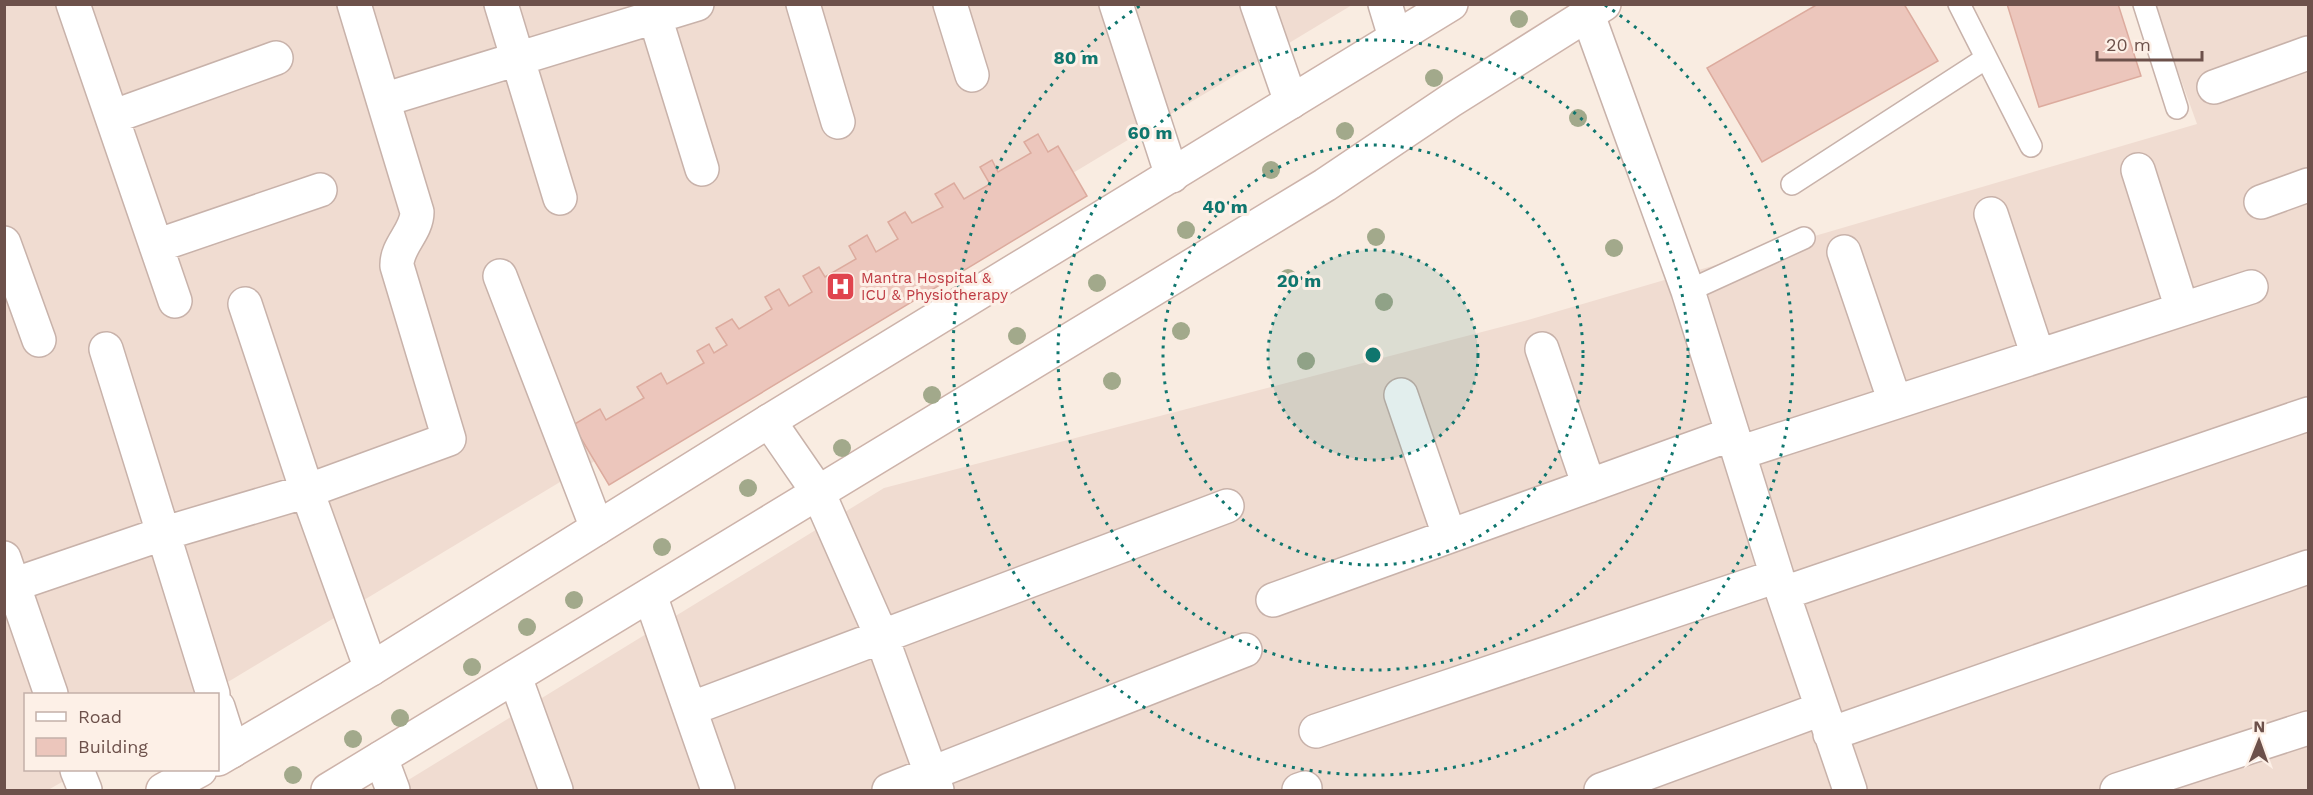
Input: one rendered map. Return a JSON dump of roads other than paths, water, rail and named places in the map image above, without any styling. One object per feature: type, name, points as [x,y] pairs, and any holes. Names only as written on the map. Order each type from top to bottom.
[{"type":"street","points":[[73,4],[175,301]]},
{"type":"street","points":[[51,693],[7,578],[307,491],[446,442],[450,436],[397,266],[396,258],[417,216],[354,4]]},
{"type":"street","points":[[501,4],[560,198]]},
{"type":"street","points":[[383,100],[519,59],[653,10],[697,4]]},
{"type":"street","points":[[803,4],[838,122]]},
{"type":"street","points":[[950,4],[972,75]]},
{"type":"street","points":[[1116,4],[1172,176]]},
{"type":"street","points":[[1257,4],[1291,102]]},
{"type":"street","points":[[1385,4],[1395,37]]},
{"type":"street","points":[[219,714],[225,755],[370,669],[769,421],[1451,4]]},
{"type":"street","points":[[653,10],[702,169]]},
{"type":"street","points":[[328,790],[1325,185],[1450,101],[1596,10],[1688,291],[1780,585],[1850,790]]},
{"type":"street","points":[[2214,87],[2308,53]]},
{"type":"street","points":[[112,117],[276,58]]},
{"type":"street","points":[[2138,170],[2182,309]]},
{"type":"street","points":[[2261,202],[2308,184]]},
{"type":"street","points":[[156,246],[320,190]]},
{"type":"street","points":[[1991,214],[2038,356]]},
{"type":"street","points":[[4,243],[39,340]]},
{"type":"street","points":[[1844,252],[1895,402]]},
{"type":"street","points":[[500,276],[597,528]]},
{"type":"street","points":[[1273,600],[1589,486],[1736,443],[1895,402],[2251,287]]},
{"type":"street","points":[[245,304],[307,491],[370,669]]},
{"type":"street","points":[[106,349],[213,693]]},
{"type":"street","points":[[1542,349],[1589,486]]},
{"type":"street","points":[[1401,395],[1449,535]]},
{"type":"street","points":[[1316,731],[1780,585],[2308,414]]},
{"type":"street","points":[[769,421],[818,492],[881,635],[934,783]]},
{"type":"street","points":[[690,709],[1227,506]]},
{"type":"street","points":[[1601,790],[2307,572]]},
{"type":"street","points":[[650,595],[718,790]]},
{"type":"street","points":[[889,790],[934,783],[1245,650]]},
{"type":"street","points":[[515,677],[556,790]]},
{"type":"street","points":[[2117,790],[2308,728]]},
{"type":"street","points":[[381,758],[393,790]]},
{"type":"street","points":[[77,771],[85,790]]},
{"type":"street","points":[[163,790],[198,771]]},
{"type":"lane","points":[[1959,4],[2031,146]]},
{"type":"lane","points":[[2144,4],[2177,108]]},
{"type":"lane","points":[[1792,184],[1985,59]]},
{"type":"lane","points":[[1688,291],[1804,238]]},
{"type":"place","name":"Mantra Hospital & ICU & Physiotherapy","points":[[840,287]]}]
